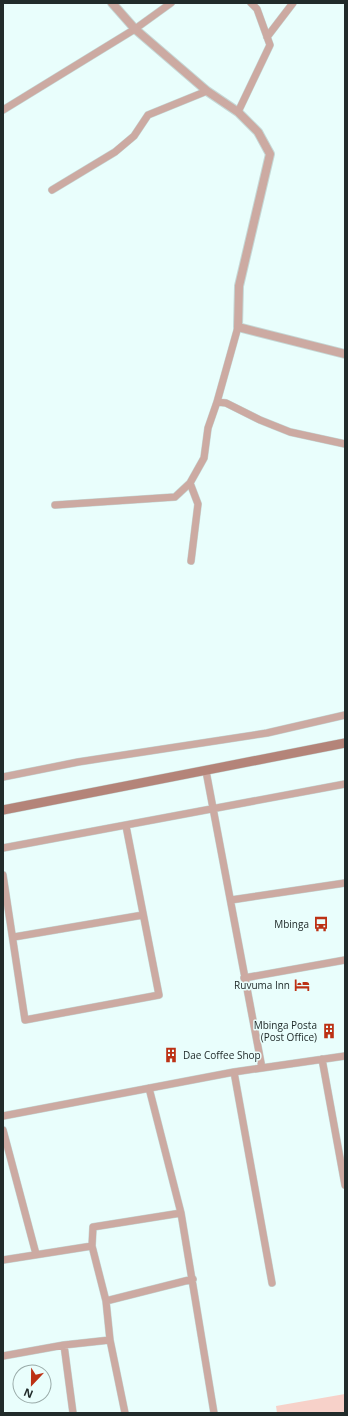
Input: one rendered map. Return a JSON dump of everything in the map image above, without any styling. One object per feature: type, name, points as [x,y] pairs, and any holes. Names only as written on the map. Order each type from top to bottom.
[{"type":"main road","points":[[3,810],[345,743]]},
{"type":"street","points":[[54,505],[174,497],[190,483],[204,458],[208,428],[217,402],[238,327],[239,286],[270,154],[258,132],[238,112],[207,91],[135,29],[112,3]]},
{"type":"street","points":[[3,110],[135,29],[171,3]]},
{"type":"street","points":[[238,112],[270,45],[257,9],[251,3]]},
{"type":"street","points":[[267,37],[293,3]]},
{"type":"street","points":[[52,190],[115,152],[134,136],[148,115],[207,91]]},
{"type":"street","points":[[238,327],[345,354]]},
{"type":"street","points":[[217,402],[226,403],[260,420],[290,432],[345,444]]},
{"type":"street","points":[[190,483],[198,504],[191,561]]},
{"type":"street","points":[[3,777],[78,762],[267,733],[345,715]]},
{"type":"street","points":[[206,771],[262,1068]]},
{"type":"street","points":[[3,848],[345,784]]},
{"type":"street","points":[[3,875],[14,937],[25,1020],[159,996],[126,826]]},
{"type":"street","points":[[231,900],[345,883]]},
{"type":"street","points":[[14,937],[143,915]]},
{"type":"street","points":[[244,978],[345,960]]},
{"type":"street","points":[[3,1116],[234,1072],[345,1056]]},
{"type":"street","points":[[322,1059],[345,1185]]},
{"type":"street","points":[[234,1072],[272,1283]]},
{"type":"street","points":[[149,1088],[181,1213],[214,1413]]},
{"type":"street","points":[[3,1130],[36,1254]]},
{"type":"street","points":[[125,1413],[110,1340],[106,1300],[92,1246],[93,1227],[181,1213]]},
{"type":"street","points":[[3,1260],[92,1246]]},
{"type":"street","points":[[106,1300],[193,1279]]},
{"type":"street","points":[[3,1356],[64,1345],[110,1340]]},
{"type":"street","points":[[64,1345],[73,1413]]},
{"type":"shaded area","points":[[345,1394],[345,1413],[277,1413],[276,1406]]},
{"type":"place","name":"Mbinga","points":[[321,924]]},
{"type":"place","name":"Ruvuma Inn","points":[[302,985]]},
{"type":"place","name":"Mbinga Posta (Post Office)","points":[[329,1031]]},
{"type":"place","name":"Dae Coffee Shop","points":[[171,1055]]}]
